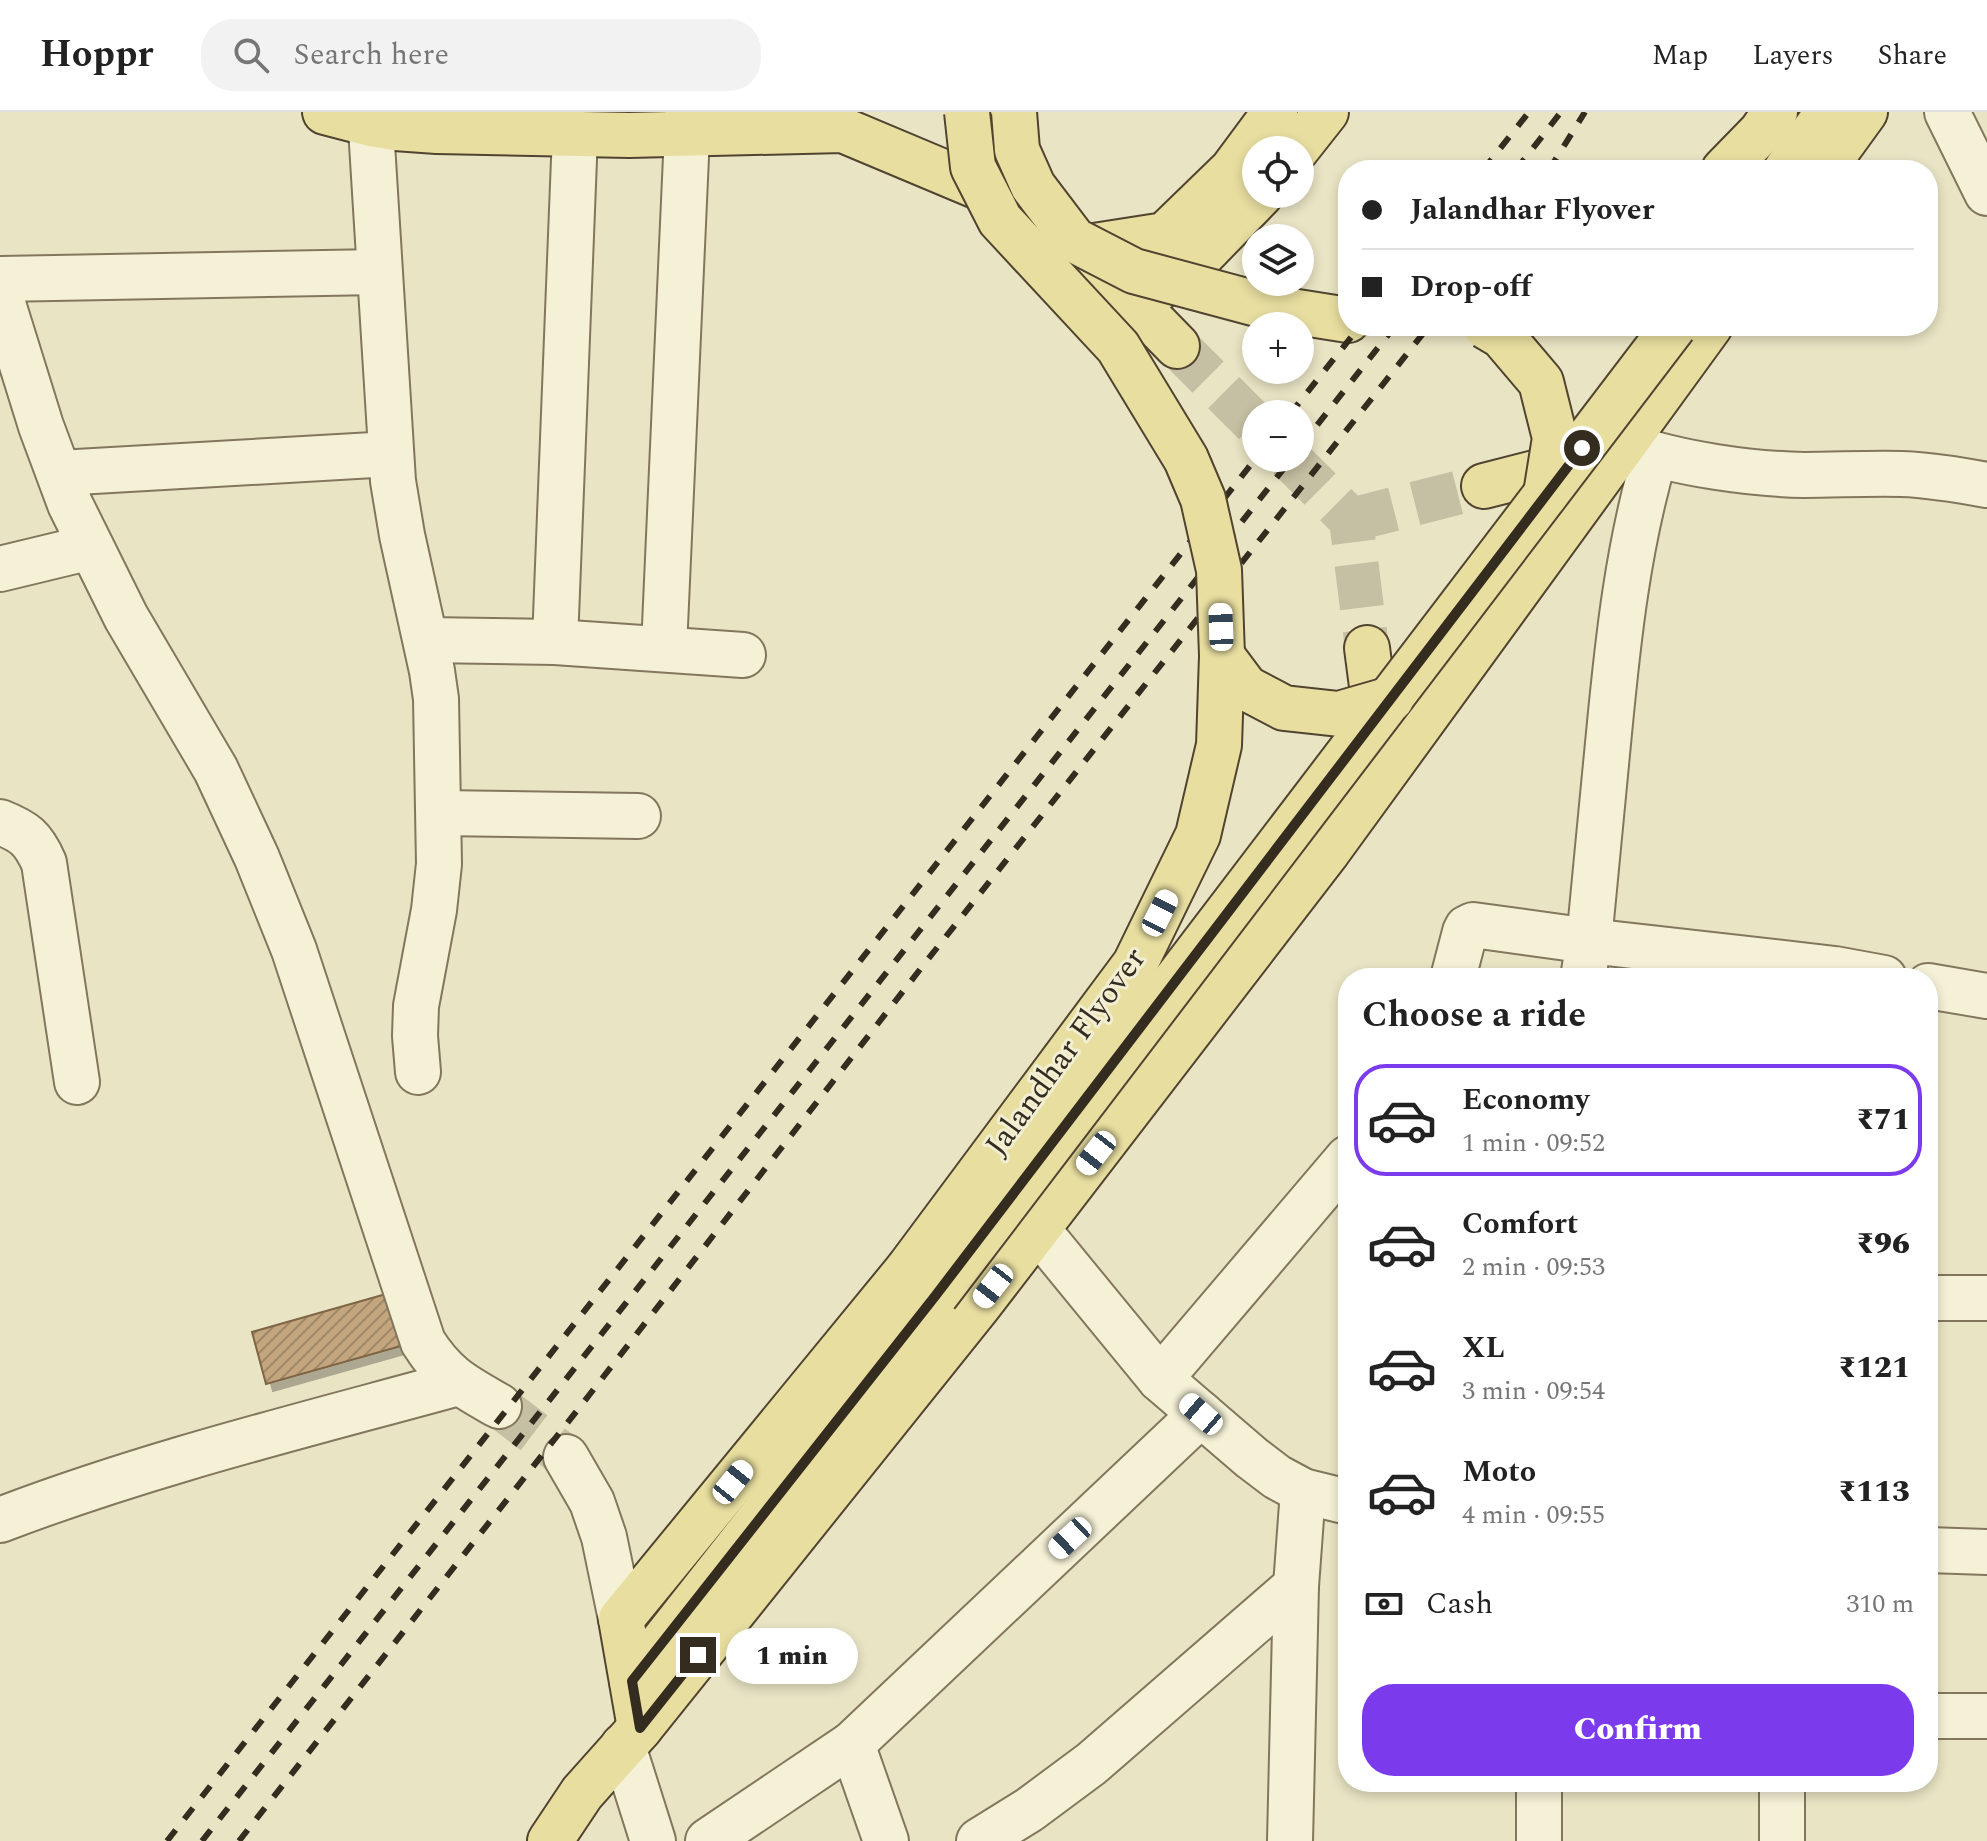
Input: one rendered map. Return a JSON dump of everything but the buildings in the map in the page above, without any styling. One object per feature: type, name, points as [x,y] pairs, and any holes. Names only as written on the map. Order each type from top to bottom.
[{"type":"main road","points":[[325,112],[370,118],[395,128],[437,131],[519,123],[575,134],[688,123],[850,121],[1017,203],[1075,249],[1177,346]]},
{"type":"main road","name":"Jalandhar Flyover","points":[[632,1681],[922,1282],[1135,964],[1198,835],[1219,745],[1222,656],[1219,570],[1203,499],[1186,459],[1118,347],[1000,220],[973,167],[967,112]]},
{"type":"main road","points":[[1014,112],[1017,150],[1033,186],[1074,240],[1134,271],[1272,308],[1338,318]]},
{"type":"main road","points":[[1075,249],[1165,235],[1232,170],[1275,112]]},
{"type":"main road","points":[[1307,136],[1326,112]]},
{"type":"main road","points":[[1734,160],[1761,132],[1775,112]]},
{"type":"main road","points":[[1793,160],[1828,112]]},
{"type":"main road","points":[[1830,160],[1865,112]]},
{"type":"main road","points":[[1136,304],[1198,259],[1247,208]]},
{"type":"main road","points":[[1502,336],[1541,382],[1555,438],[1546,495]]},
{"type":"main road","name":"Jalandhar Flyover","points":[[621,1619],[922,1282],[1391,699],[1666,336]]},
{"type":"main road","points":[[550,1841],[582,1793],[631,1737],[979,1305],[1328,851],[1632,450],[1704,336]]},
{"type":"main road","points":[[1484,486],[1632,450]]},
{"type":"main road","points":[[1367,648],[1383,775]]},
{"type":"main road","points":[[1222,656],[1246,688],[1284,708],[1339,714],[1391,699]]},
{"type":"main road","points":[[621,1619],[632,1681],[631,1737]]},
{"type":"street","points":[[1947,112],[1987,193]]},
{"type":"street","points":[[370,118],[393,481],[436,699],[439,864],[434,910],[416,1006],[418,1072]]},
{"type":"street","points":[[664,648],[688,123]]},
{"type":"street","points":[[555,642],[575,134]]},
{"type":"street","points":[[0,279],[379,272]]},
{"type":"street","points":[[0,294],[41,426],[70,504],[126,617],[216,770],[257,858],[294,950],[423,1342],[436,1363],[458,1383],[499,1406]]},
{"type":"street","points":[[1586,960],[1619,625],[1642,498],[1632,450],[1751,471],[1800,475],[1901,474],[1987,485]]},
{"type":"street","points":[[59,473],[391,454]]},
{"type":"street","points":[[0,569],[91,547]]},
{"type":"street","points":[[426,640],[555,642],[743,655]]},
{"type":"street","points":[[439,813],[638,816]]},
{"type":"street","points":[[0,822],[30,837],[44,863],[77,1082]]},
{"type":"street","points":[[1456,968],[1465,932],[1470,926],[1586,960],[1807,968]]},
{"type":"street","points":[[1938,988],[1987,996]]},
{"type":"street","points":[[1160,1379],[1338,1170]]},
{"type":"street","points":[[1037,1229],[1160,1379],[1277,1477],[1303,1491],[1338,1500]]},
{"type":"street","points":[[1938,1298],[1987,1298]]},
{"type":"street","points":[[0,1520],[181,1460],[458,1383]]},
{"type":"street","points":[[708,1841],[852,1744],[1201,1414]]},
{"type":"street","points":[[566,1457],[592,1502],[604,1537],[621,1619]]},
{"type":"street","points":[[1290,1841],[1296,1586],[1303,1491]]},
{"type":"street","points":[[1938,1550],[1987,1552]]},
{"type":"street","points":[[979,1841],[1029,1810],[1091,1764],[1296,1586]]},
{"type":"street","points":[[1938,1716],[1987,1716]]},
{"type":"street","points":[[631,1737],[653,1841]]},
{"type":"street","points":[[852,1744],[886,1841]]},
{"type":"street","points":[[1539,1792],[1539,1841]]},
{"type":"street","points":[[1782,1792],[1782,1841]]},
{"type":"tunnel","points":[[1177,346],[1242,411]]},
{"type":"tunnel","points":[[1303,472],[1351,520],[1367,648]]},
{"type":"tunnel","points":[[1351,520],[1484,486]]},
{"type":"tunnel","points":[[499,1406],[566,1457]]},
{"type":"railway","points":[[1491,160],[1529,112]]},
{"type":"railway","points":[[1524,160],[1561,112]]},
{"type":"railway","points":[[1555,160],[1585,112]]},
{"type":"railway","points":[[1301,400],[1352,336]]},
{"type":"railway","points":[[1314,429],[1387,336]]},
{"type":"railway","points":[[239,1841],[925,963],[1421,336]]},
{"type":"railway","points":[[167,1841],[1245,472]]},
{"type":"railway","points":[[202,1841],[1281,472]]},
{"type":"route","points":[[698,1655],[640,1728],[632,1681],[936,1295],[1582,448]]}]
